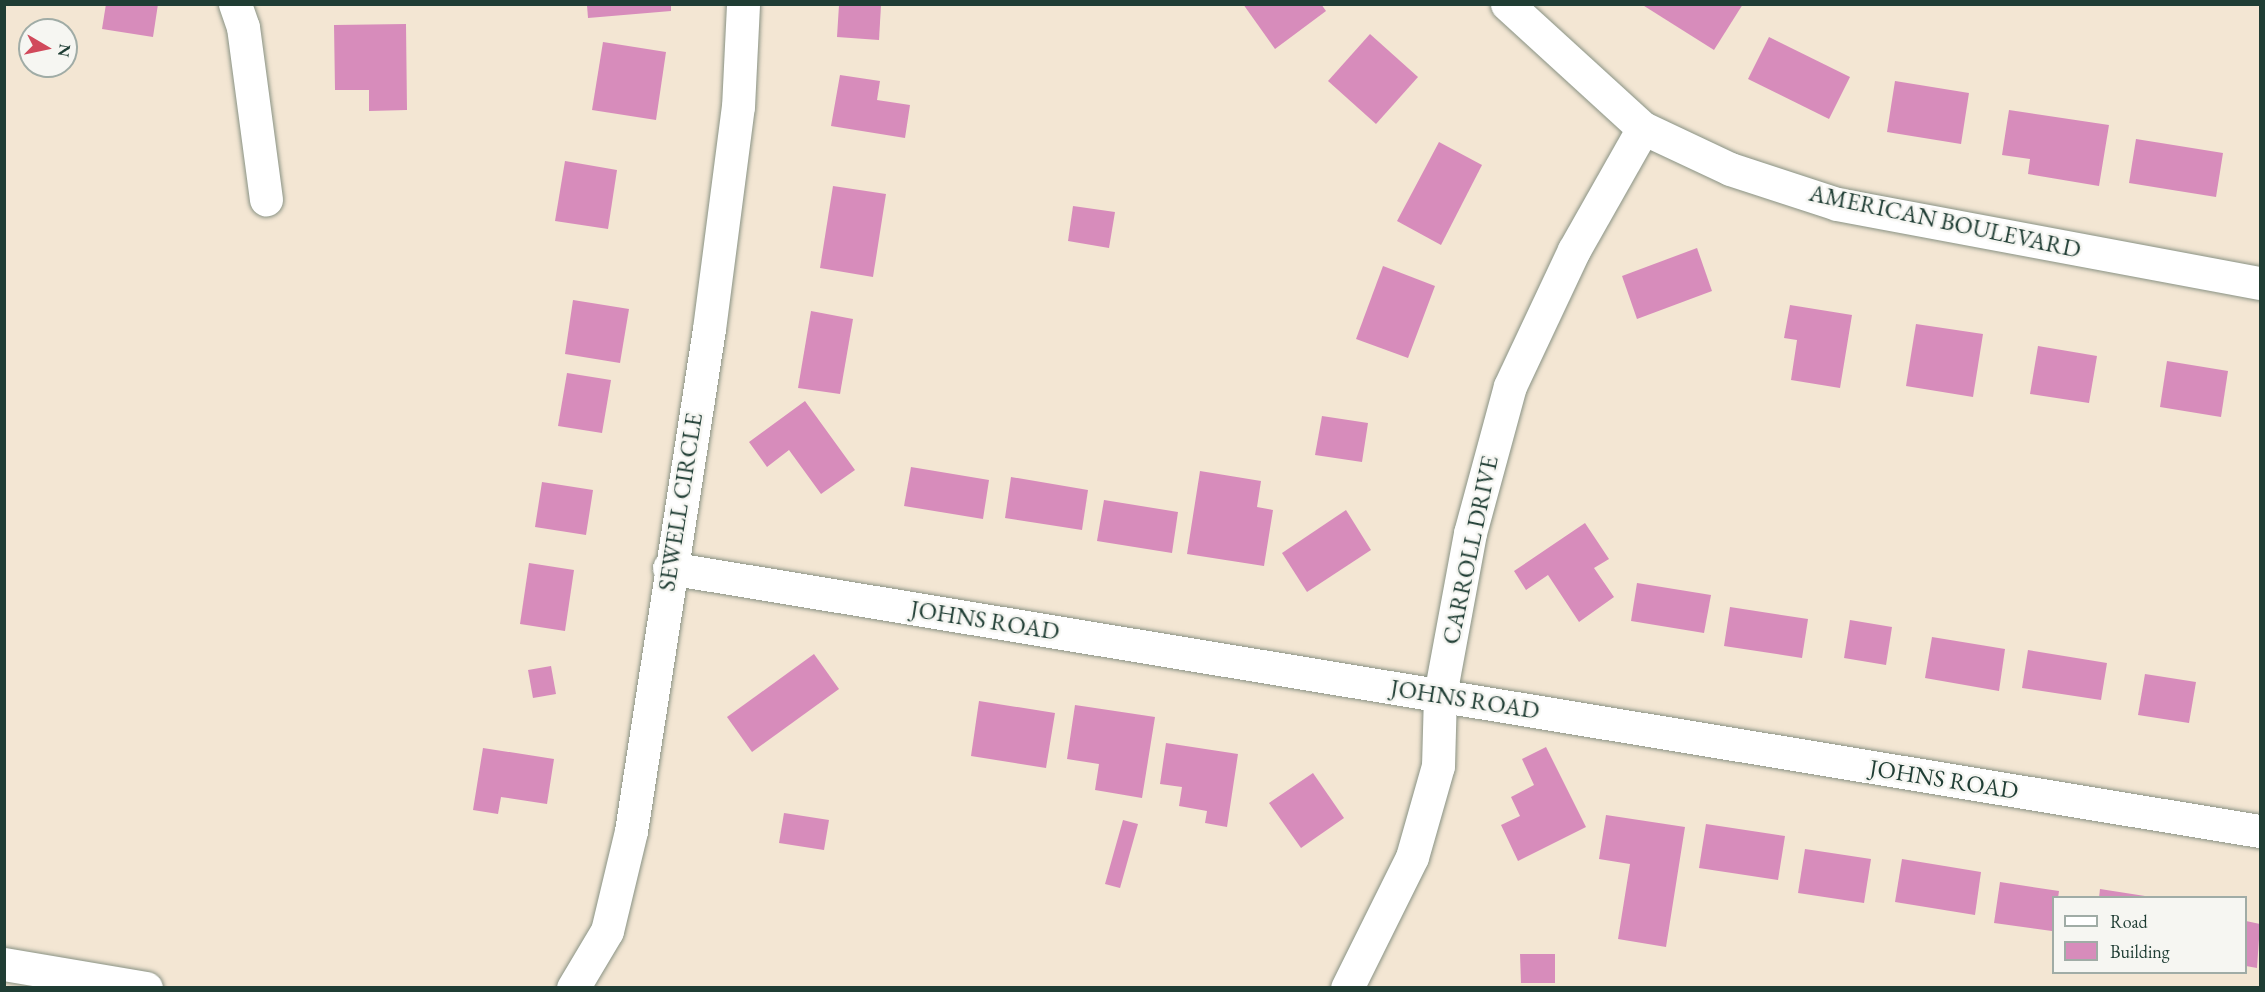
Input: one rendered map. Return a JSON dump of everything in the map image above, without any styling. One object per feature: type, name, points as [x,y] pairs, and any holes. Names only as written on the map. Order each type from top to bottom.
[{"type":"street","points":[[235,4],[243,27],[266,199]]},
{"type":"street","name":"SEWELL CIRCLE","points":[[573,987],[607,931],[631,831],[669,568],[709,329],[738,107],[743,4]]},
{"type":"street","name":"AMERICAN BOULEVARD","points":[[1507,4],[1643,128],[1730,168],[1837,204],[2260,283]]},
{"type":"street","name":"CARROLL DRIVE","points":[[1347,987],[1412,857],[1438,766],[1440,695],[1470,533],[1510,386],[1574,250],[1643,128]]},
{"type":"street","name":"JOHNS ROAD","points":[[669,568],[2260,831]]},
{"type":"street","points":[[4,964],[141,987]]},
{"type":"building","points":[[106,4],[158,4],[153,37],[102,29]]},
{"type":"building","points":[[1243,4],[1321,4],[1326,11],[1275,49]]},
{"type":"building","points":[[1641,4],[1743,4],[1714,50]]},
{"type":"building","points":[[587,5],[671,5],[671,11],[588,18]]},
{"type":"building","points":[[839,5],[881,5],[879,40],[837,37]]},
{"type":"building","points":[[406,24],[407,110],[369,111],[369,90],[335,90],[334,25]]},
{"type":"building","points":[[1370,34],[1418,77],[1376,124],[1328,81]]},
{"type":"building","points":[[1769,37],[1850,77],[1829,119],[1748,79]]},
{"type":"building","points":[[603,42],[666,52],[656,120],[592,110]]},
{"type":"building","points":[[840,75],[880,81],[877,100],[910,105],[905,138],[831,126]]},
{"type":"building","points":[[1895,81],[1969,93],[1961,144],[1887,132]]},
{"type":"building","points":[[2009,110],[2109,125],[2099,186],[2028,174],[2030,159],[2002,155]]},
{"type":"building","points":[[2136,139],[2223,153],[2216,197],[2129,183]]},
{"type":"building","points":[[1439,142],[1482,165],[1441,245],[1397,221]]},
{"type":"building","points":[[565,161],[617,170],[608,229],[555,221]]},
{"type":"building","points":[[833,186],[886,194],[873,277],[820,268]]},
{"type":"building","points":[[1073,206],[1115,212],[1109,248],[1068,241]]},
{"type":"building","points":[[1697,248],[1712,291],[1637,319],[1622,276]]},
{"type":"building","points":[[1383,266],[1435,286],[1408,358],[1356,339]]},
{"type":"building","points":[[573,300],[629,309],[620,363],[565,354]]},
{"type":"building","points":[[1790,305],[1852,315],[1840,388],[1791,380],[1797,340],[1784,338]]},
{"type":"building","points":[[811,311],[853,319],[840,394],[798,388]]},
{"type":"building","points":[[1916,324],[1983,334],[1973,397],[1906,386]]},
{"type":"building","points":[[2038,346],[2097,356],[2089,403],[2030,394]]},
{"type":"building","points":[[2167,361],[2228,371],[2221,417],[2160,407]]},
{"type":"building","points":[[567,373],[611,380],[602,433],[558,426]]},
{"type":"building","points":[[805,401],[855,470],[821,494],[789,450],[767,467],[749,442]]},
{"type":"building","points":[[1322,416],[1368,423],[1362,462],[1315,455]]},
{"type":"building","points":[[911,467],[989,480],[983,519],[904,506]]},
{"type":"building","points":[[1200,471],[1261,481],[1257,507],[1273,510],[1264,566],[1187,554]]},
{"type":"building","points":[[1011,477],[1088,490],[1082,530],[1005,518]]},
{"type":"building","points":[[542,482],[593,490],[586,535],[535,527]]},
{"type":"building","points":[[1104,500],[1178,512],[1172,553],[1097,541]]},
{"type":"building","points":[[1346,510],[1371,550],[1307,592],[1282,553]]},
{"type":"building","points":[[1585,523],[1609,559],[1594,568],[1614,597],[1579,622],[1548,575],[1526,590],[1514,571]]},
{"type":"building","points":[[529,563],[574,570],[565,631],[520,624]]},
{"type":"building","points":[[1637,583],[1711,595],[1704,633],[1631,621]]},
{"type":"building","points":[[1730,607],[1808,619],[1802,658],[1724,646]]},
{"type":"building","points":[[1850,620],[1892,627],[1886,665],[1844,658]]},
{"type":"building","points":[[1932,637],[2005,649],[1999,691],[1925,678]]},
{"type":"building","points":[[2028,650],[2107,663],[2101,700],[2022,688]]},
{"type":"building","points":[[814,654],[839,689],[752,752],[727,717]]},
{"type":"building","points":[[551,666],[556,694],[533,698],[528,670]]},
{"type":"building","points":[[2145,674],[2196,682],[2189,723],[2138,715]]},
{"type":"building","points":[[979,701],[1055,713],[1046,768],[971,756]]},
{"type":"building","points":[[1075,705],[1155,717],[1142,798],[1095,790],[1099,764],[1067,759]]},
{"type":"building","points":[[1166,743],[1238,754],[1227,827],[1205,823],[1207,811],[1179,806],[1182,787],[1160,784]]},
{"type":"building","points":[[1546,747],[1586,827],[1518,861],[1501,825],[1520,816],[1511,797],[1534,785],[1522,759]]},
{"type":"building","points":[[483,748],[554,759],[547,804],[501,797],[498,814],[473,810]]},
{"type":"building","points":[[1313,773],[1344,818],[1301,848],[1269,803]]},
{"type":"building","points":[[784,813],[829,820],[824,850],[779,843]]},
{"type":"building","points":[[1606,815],[1685,827],[1666,947],[1618,939],[1630,864],[1599,859]]},
{"type":"building","points":[[1123,820],[1138,824],[1120,888],[1105,884]]},
{"type":"building","points":[[1706,824],[1785,836],[1778,880],[1699,868]]},
{"type":"building","points":[[1805,849],[1871,859],[1864,903],[1798,893]]},
{"type":"building","points":[[1902,859],[1981,872],[1975,915],[1895,902]]},
{"type":"building","points":[[2000,882],[2059,891],[2058,896],[2052,896],[2052,931],[1994,923]]},
{"type":"building","points":[[2100,889],[2145,896],[2099,896]]},
{"type":"building","points":[[2247,921],[2260,924],[2257,968],[2247,966]]},
{"type":"building","points":[[1520,954],[1555,954],[1555,983],[1521,983]]}]
